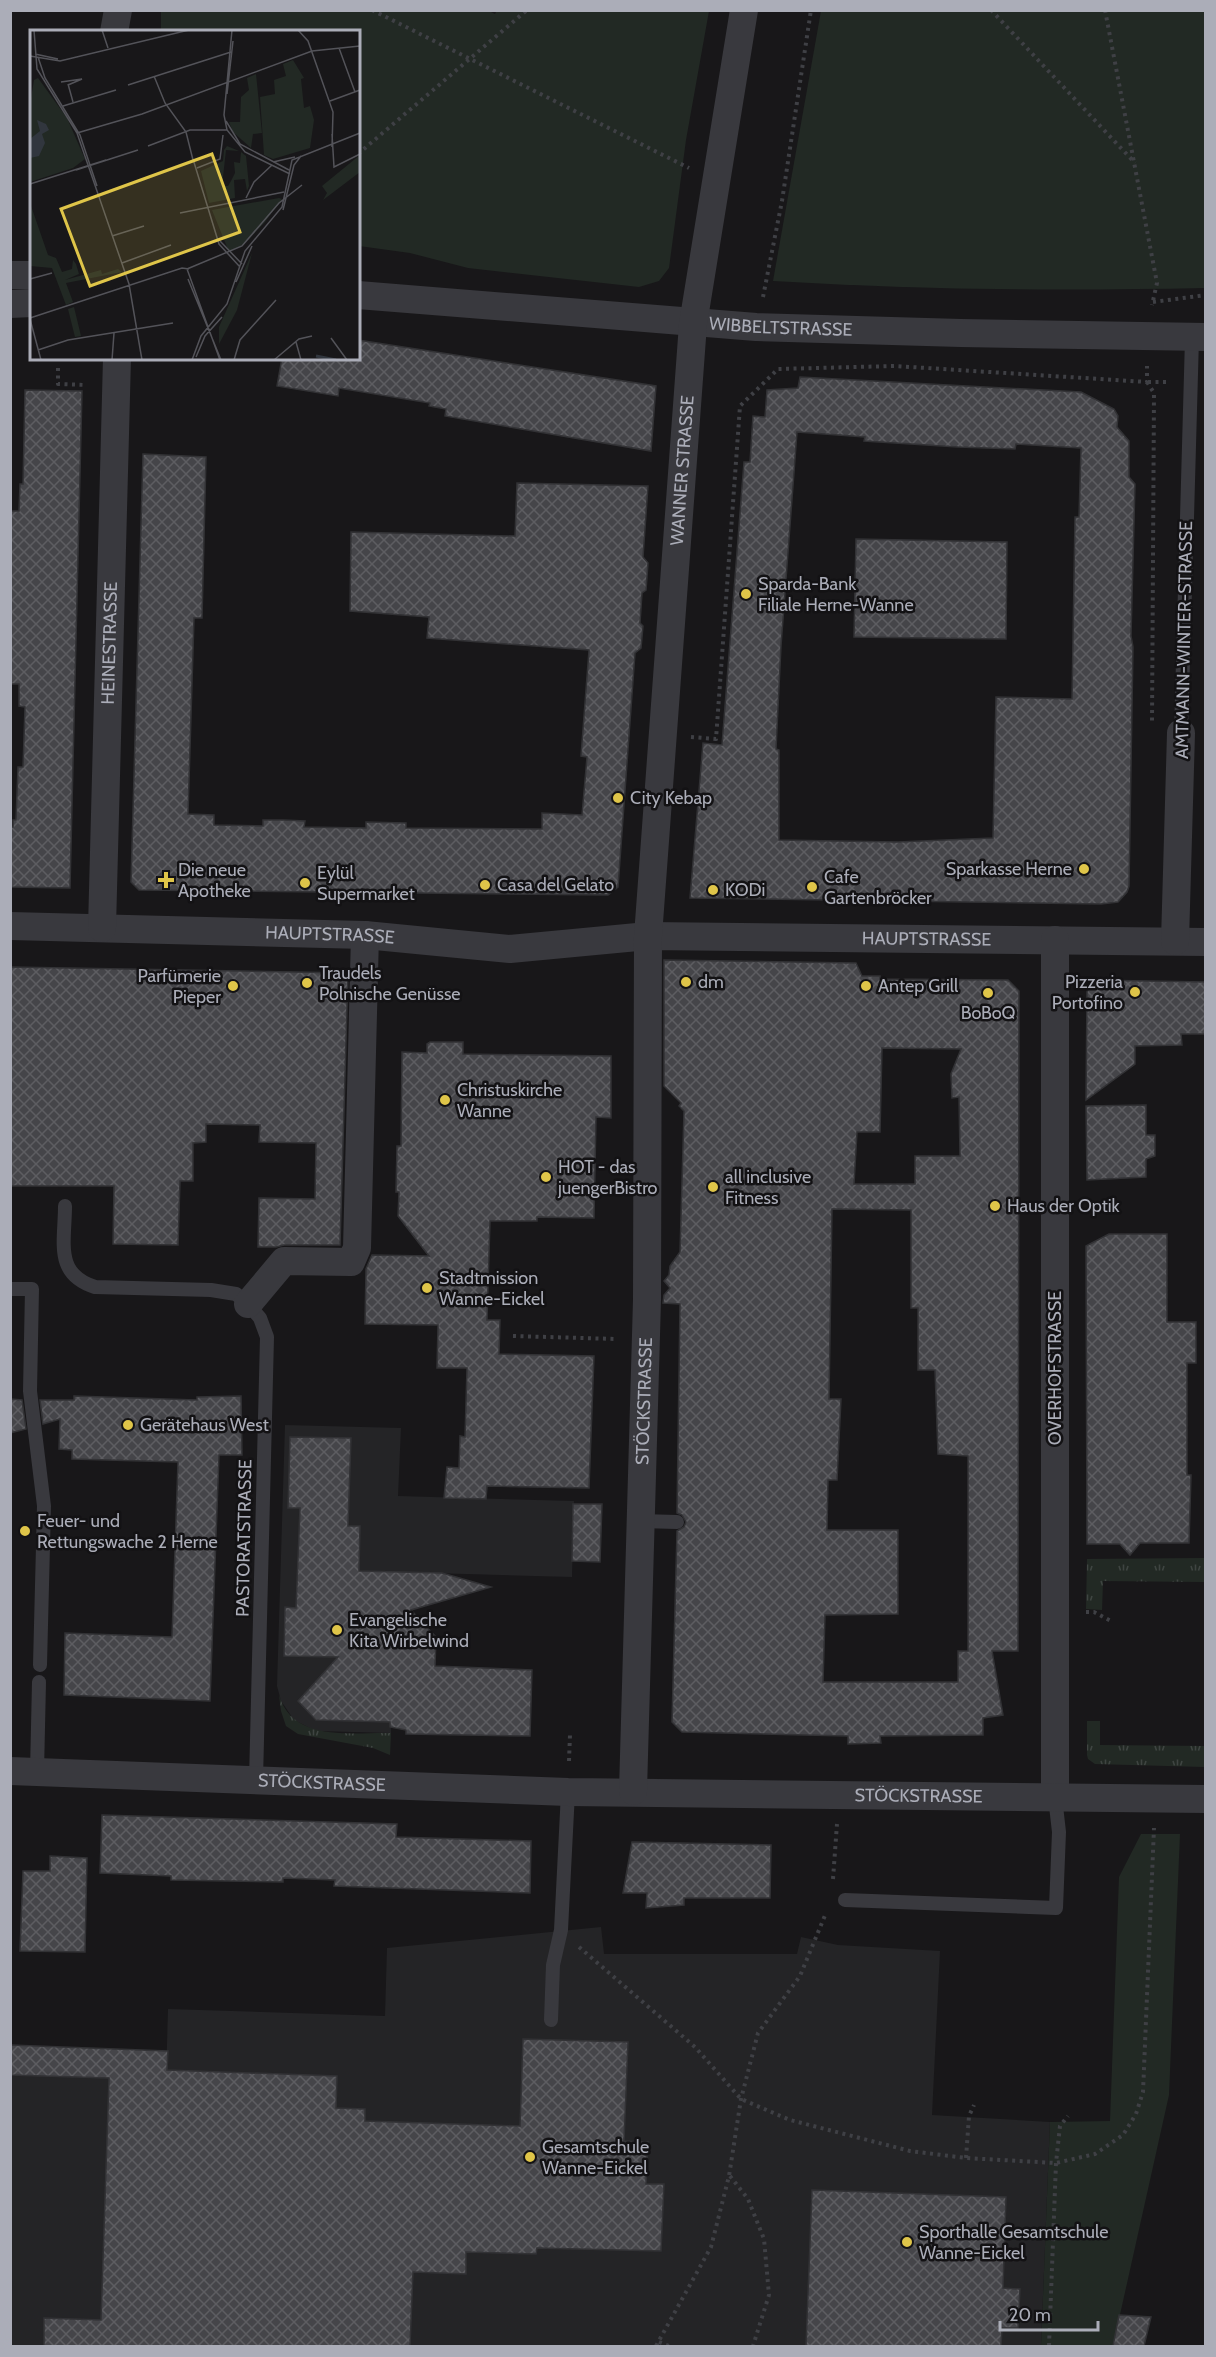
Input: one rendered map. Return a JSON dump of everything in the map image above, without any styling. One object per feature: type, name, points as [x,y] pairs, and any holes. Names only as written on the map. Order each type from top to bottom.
[{"type":"street","name":"WANNER STRASSE","points":[[648,936],[693,324],[744,10]]},
{"type":"street","points":[[10,275],[30,274]]},
{"type":"street","name":"WIBBELTSTRASSE","points":[[360,295],[693,324],[1199,337]]},
{"type":"street","points":[[10,304],[30,303]]},
{"type":"street","name":"HEINESTRASSE","points":[[102,928],[117,372]]},
{"type":"street","name":"AMTMANN-WINTER-STRASSE","points":[[1175,941],[1181,733]]},
{"type":"street","name":"HAUPTSTRASSE","points":[[10,926],[365,935],[510,949],[648,936],[1206,942]]},
{"type":"street","points":[[248,1304],[284,1260],[351,1262],[357,1248],[365,935]]},
{"type":"street","name":"STÖCKSTRASSE","points":[[633,1791],[647,1300],[648,936]]},
{"type":"street","name":"OVERHOFSTRASSE","points":[[1054,940],[1055,1797]]},
{"type":"street","name":"STÖCKSTRASSE","points":[[24,1771],[256,1780],[569,1782],[633,1791],[838,1796],[1206,1798]]},
{"type":"lane","name":"AMTMANN-WINTER-STRASSE","points":[[1181,733],[1199,337]]},
{"type":"lane","points":[[65,1206],[64,1258],[69,1272],[81,1283],[95,1287],[212,1290],[236,1294],[248,1304]]},
{"type":"lane","points":[[10,1289],[32,1290],[30,1391],[44,1506],[40,1665]]},
{"type":"lane","name":"PASTORATSTRASSE","points":[[248,1304],[260,1318],[267,1337],[256,1780]]},
{"type":"lane","points":[[640,1521],[677,1522]]},
{"type":"lane","points":[[24,1771],[39,1682]]},
{"type":"lane","points":[[551,2020],[553,1965],[561,1930],[569,1782]]},
{"type":"lane","points":[[845,1900],[1056,1908],[1059,1833],[1055,1797]]},
{"type":"path","points":[[372,10],[689,168],[688,180]]},
{"type":"path","points":[[360,152],[527,10]]},
{"type":"path","points":[[756,327],[782,201],[811,10]]},
{"type":"path","points":[[991,10],[1135,163]]},
{"type":"path","points":[[1105,10],[1157,283],[1147,337],[1147,382],[1154,393],[1151,723],[1181,733]]},
{"type":"path","points":[[1153,302],[1206,296]]},
{"type":"path","points":[[664,735],[716,739],[740,406],[778,369],[895,366],[1147,382]]},
{"type":"path","points":[[58,368],[58,384],[117,372]]},
{"type":"path","points":[[513,1336],[646,1340]]},
{"type":"path","points":[[569,1782],[570,1735]]},
{"type":"path","points":[[833,1887],[838,1796]]},
{"type":"path","points":[[561,1930],[695,2047],[741,2099],[790,2120],[910,2151],[966,2158],[1056,2163],[1095,2154],[1123,2135],[1136,2114],[1143,2092],[1156,1798]]},
{"type":"path","points":[[669,2346],[657,2344],[711,2247],[729,2176],[741,2099],[759,2033],[800,1976],[828,1908]]},
{"type":"path","points":[[966,2158],[969,2116],[974,2105]]},
{"type":"path","points":[[1049,2346],[1056,2163],[1060,2126],[1068,2116]]},
{"type":"path","points":[[729,2176],[748,2199],[764,2239],[769,2295],[753,2346]]},
{"type":"shaded area","name":"Evangelische Kita Wirbelwind","points":[[285,1425],[401,1428],[398,1496],[574,1501],[572,1577],[396,1572],[390,1696],[391,1733],[316,1731],[294,1720],[281,1701],[277,1686]]},
{"type":"shaded area","name":"Gesamtschule Wanne-Eickel","points":[[601,1927],[604,1954],[797,1954],[801,1937],[838,1945],[940,1951],[932,2115],[1050,2122],[1041,2346],[11,2346],[11,2075],[166,2080],[168,2009],[385,2016],[387,1948]]},
{"type":"green space","points":[[487,10],[495,14],[497,10],[709,11],[686,140],[669,268],[659,281],[639,287],[468,268],[410,253],[360,246],[360,30],[161,30],[161,11]]},
{"type":"green space","points":[[821,11],[1205,11],[1205,288],[989,289],[773,281]]},
{"type":"green space","points":[[1205,1558],[1205,1582],[1103,1581],[1102,1610],[1086,1609],[1087,1559]]},
{"type":"green space","points":[[279,1695],[286,1710],[297,1721],[311,1728],[326,1732],[391,1733],[390,1755],[373,1748],[298,1734],[286,1726]]},
{"type":"green space","points":[[1087,1721],[1100,1721],[1100,1745],[1205,1746],[1205,1767],[1095,1764],[1088,1759],[1087,1755]]},
{"type":"green space","points":[[1141,1834],[1180,1834],[1169,2095],[1113,2346],[1041,2346],[1050,2122],[1110,2121],[1119,1877]]},
{"type":"building","points":[[360,340],[656,386],[651,451],[445,416],[446,409],[429,406],[430,403],[339,388],[338,396],[277,386],[282,360],[360,360]]},
{"type":"building","points":[[800,377],[1081,392],[1114,409],[1118,416],[1117,427],[1129,441],[1129,477],[1135,484],[1129,886],[1118,902],[1101,904],[690,898],[703,743],[722,745],[744,462],[750,462],[753,416],[765,417],[767,390],[798,388]],"holes":[[[797,432],[865,437],[864,441],[958,447],[1015,449],[1016,444],[1081,448],[1079,517],[1075,517],[1072,699],[996,697],[993,838],[898,842],[779,840],[779,750],[776,749],[781,646]]]},
{"type":"building","points":[[25,390],[82,391],[70,888],[10,887],[10,827],[13,827],[13,820],[16,820],[18,767],[23,767],[25,707],[19,706],[19,684],[10,684],[10,511],[19,511],[20,484],[23,484]]},
{"type":"building","points":[[143,454],[206,457],[202,618],[194,618],[188,814],[214,815],[214,825],[263,826],[263,820],[283,820],[305,821],[304,827],[366,828],[366,822],[406,823],[406,828],[542,829],[542,813],[582,815],[587,757],[581,756],[589,650],[427,638],[429,617],[350,611],[351,532],[515,536],[517,483],[648,486],[643,557],[648,563],[646,590],[642,593],[641,648],[635,653],[618,887],[608,895],[139,890],[131,882]]},
{"type":"building","points":[[856,539],[1007,542],[1006,639],[854,637]]},
{"type":"building","points":[[664,960],[856,963],[862,976],[880,976],[880,979],[1008,980],[1019,991],[1018,1651],[992,1651],[1003,1715],[983,1718],[983,1735],[880,1736],[881,1743],[848,1744],[848,1736],[682,1732],[672,1722],[677,1531],[684,1527],[686,1522],[682,1515],[677,1513],[680,1304],[663,1303],[664,1295],[670,1288],[664,1281],[669,1275],[670,1266],[680,1252],[684,1111],[679,1106],[681,1103],[664,1086]],"holes":[[[882,1048],[961,1049],[951,1074],[952,1098],[959,1097],[960,1156],[915,1156],[915,1184],[854,1184],[857,1132],[880,1132]],[[832,1209],[911,1210],[911,1308],[918,1308],[918,1370],[935,1370],[938,1454],[968,1456],[968,1651],[958,1651],[958,1682],[823,1682],[825,1615],[898,1614],[898,1530],[827,1530],[828,1480],[837,1480],[841,1399],[829,1399]]]},
{"type":"building","points":[[10,967],[348,973],[340,1245],[258,1247],[259,1198],[315,1199],[316,1143],[259,1142],[260,1125],[206,1124],[206,1142],[193,1143],[193,1181],[180,1181],[178,1245],[113,1244],[114,1186],[10,1186]]},
{"type":"building","points":[[1090,980],[1206,982],[1206,1034],[1181,1034],[1182,1045],[1135,1046],[1135,1064],[1086,1100],[1087,992]]},
{"type":"building","points":[[430,1042],[463,1042],[463,1054],[611,1056],[611,1118],[596,1117],[594,1218],[537,1217],[537,1221],[490,1221],[487,1320],[500,1320],[499,1354],[594,1356],[589,1488],[487,1486],[486,1499],[444,1498],[447,1467],[459,1468],[460,1436],[465,1437],[467,1368],[437,1368],[438,1325],[365,1324],[366,1269],[372,1255],[429,1256],[398,1216],[399,1192],[396,1192],[397,1146],[401,1146],[402,1052],[427,1053],[427,1044]]},
{"type":"building","points":[[1146,1105],[1146,1135],[1155,1135],[1155,1156],[1146,1159],[1146,1177],[1087,1180],[1086,1106]]},
{"type":"building","points":[[1109,1234],[1167,1234],[1167,1322],[1196,1322],[1196,1363],[1187,1363],[1187,1475],[1191,1475],[1189,1543],[1140,1543],[1130,1555],[1120,1544],[1087,1544],[1086,1246]]},
{"type":"building","points":[[74,1396],[197,1400],[197,1397],[241,1396],[242,1455],[219,1455],[210,1701],[64,1695],[65,1633],[172,1637],[178,1462],[72,1459],[72,1450],[59,1449],[60,1419],[43,1424],[40,1400],[74,1400]]},
{"type":"building","points":[[10,1399],[22,1400],[26,1429],[10,1433]]},
{"type":"building","points":[[290,1437],[351,1438],[348,1526],[360,1526],[359,1571],[442,1573],[491,1587],[411,1610],[436,1637],[435,1666],[532,1670],[530,1736],[406,1734],[406,1730],[390,1727],[390,1722],[316,1720],[298,1701],[338,1657],[284,1656],[285,1607],[296,1608],[300,1508],[288,1508]]},
{"type":"building","points":[[573,1504],[602,1504],[600,1562],[572,1561]]},
{"type":"building","points":[[102,1815],[397,1824],[396,1837],[531,1841],[530,1893],[334,1886],[335,1880],[283,1878],[283,1882],[171,1880],[171,1876],[100,1873]]},
{"type":"building","points":[[632,1842],[771,1845],[770,1898],[684,1898],[684,1905],[646,1908],[647,1893],[623,1893]]},
{"type":"building","points":[[50,1856],[87,1858],[85,1952],[20,1951],[23,1871],[50,1871]]},
{"type":"building","points":[[523,2039],[628,2042],[624,2141],[648,2142],[646,2184],[664,2184],[661,2251],[537,2248],[536,2254],[466,2252],[466,2274],[413,2272],[410,2346],[44,2346],[44,2318],[101,2320],[109,2078],[10,2075],[11,2045],[168,2051],[167,2070],[337,2076],[336,2108],[365,2109],[365,2121],[520,2126]]},
{"type":"building","name":"Sporthalle Gesamtschule Wanne-Eickel","points":[[812,2190],[1006,2197],[1003,2288],[1020,2289],[1018,2328],[1002,2328],[1001,2346],[806,2346]]},
{"type":"building","points":[[1119,2315],[1151,2317],[1144,2346],[1113,2346]]},
{"type":"place","name":"Sparda-Bank Filiale Herne-Wanne","points":[[746,594]]},
{"type":"place","name":"City Kebap","points":[[618,798]]},
{"type":"place","name":"Sparkasse Herne","points":[[1084,869]]},
{"type":"place","name":"Die neue Apotheke","points":[[166,880]]},
{"type":"place","name":"Eylül Supermarket","points":[[305,883]]},
{"type":"place","name":"Casa del Gelato","points":[[485,885]]},
{"type":"place","name":"Cafe Gartenbröcker","points":[[812,887]]},
{"type":"place","name":"KODi","points":[[713,890]]},
{"type":"place","name":"dm","points":[[686,982]]},
{"type":"place","name":"Traudels Polnische Genüsse","points":[[307,983]]},
{"type":"place","name":"Parfümerie Pieper","points":[[233,986]]},
{"type":"place","name":"Antep Grill","points":[[866,986]]},
{"type":"place","name":"Pizzeria Portofino","points":[[1135,992]]},
{"type":"place","name":"BoBoQ","points":[[988,993]]},
{"type":"place","name":"Christuskirche Wanne","points":[[445,1100]]},
{"type":"place","name":"HOT - das juengerBistro","points":[[546,1177]]},
{"type":"place","name":"all inclusive Fitness","points":[[713,1187]]},
{"type":"place","name":"Haus der Optik","points":[[995,1206]]},
{"type":"place","name":"Stadtmission Wanne-Eickel","points":[[427,1288]]},
{"type":"place","name":"Gerätehaus West","points":[[128,1425]]},
{"type":"place","name":"Feuer- und Rettungswache 2 Herne","points":[[25,1531]]},
{"type":"place","name":"Evangelische Kita Wirbelwind","points":[[337,1630]]},
{"type":"place","name":"Gesamtschule Wanne-Eickel","points":[[530,2157]]},
{"type":"place","name":"Sporthalle Gesamtschule Wanne-Eickel","points":[[907,2242]]}]
